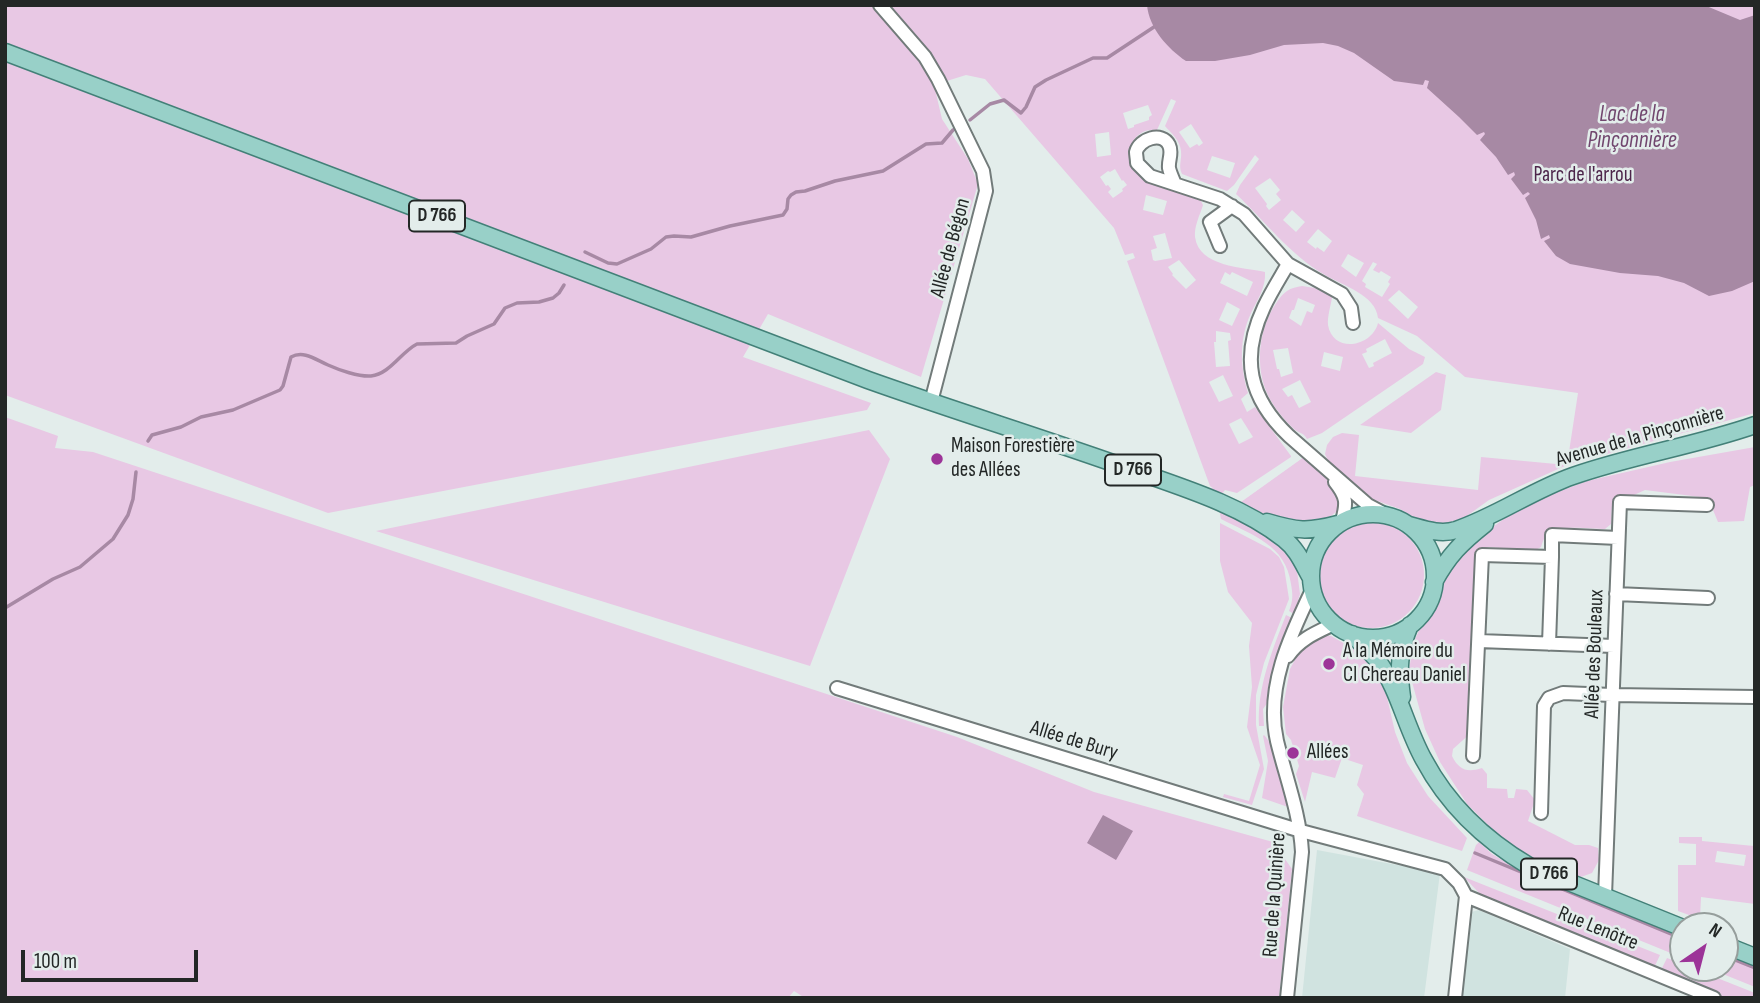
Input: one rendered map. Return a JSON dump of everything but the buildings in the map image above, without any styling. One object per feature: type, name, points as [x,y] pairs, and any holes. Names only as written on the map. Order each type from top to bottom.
[{"type":"main road","name":"D 766","points":[[5,52],[931,402],[1184,488],[1245,515],[1294,549],[1324,614],[1334,624],[1352,634],[1379,663],[1423,758],[1440,786],[1482,833],[1530,866],[1669,922]]},
{"type":"main road","name":"Avenue de la Pinçonnière","points":[[1409,525],[1441,532],[1455,530],[1500,511],[1536,491],[1601,466],[1721,437],[1755,425]]},
{"type":"main road","name":"Avenue de la Pinçonnière","points":[[1434,582],[1458,546],[1500,511]]},
{"type":"main road","points":[[1312,584],[1312,562],[1326,534],[1340,523],[1364,514],[1387,515],[1409,525],[1429,550],[1433,560],[1434,582]]},
{"type":"main road","name":"D 766","points":[[1245,515],[1303,530],[1320,529],[1340,523]]},
{"type":"main road","name":"D 766","points":[[1408,723],[1399,672],[1404,640],[1410,625],[1427,606],[1434,582]]},
{"type":"main road","points":[[1352,634],[1376,638],[1410,625]]},
{"type":"street","name":"Allée de Bégon","points":[[880,5],[925,57],[938,79],[983,171],[986,191],[931,402]]},
{"type":"street","points":[[1175,184],[1220,199],[1244,214],[1288,264],[1342,294],[1351,308],[1353,323]]},
{"type":"street","points":[[1220,246],[1210,222],[1232,206]]},
{"type":"street","points":[[1288,264],[1264,307],[1255,330],[1252,373],[1256,392],[1283,430],[1368,505],[1387,515]]},
{"type":"street","points":[[1324,467],[1345,497],[1346,504],[1340,523]]},
{"type":"street","name":"Allée des Bouleaux","points":[[1605,895],[1620,502],[1707,505]]},
{"type":"street","points":[[1549,644],[1552,536],[1618,538]]},
{"type":"street","points":[[1474,756],[1482,555],[1552,557]]},
{"type":"street","name":"Rue de la Quinière","points":[[1287,998],[1302,852],[1301,831],[1277,740],[1275,696],[1287,646],[1312,584]]},
{"type":"street","points":[[1616,594],[1709,598]]},
{"type":"street","name":"Rue de la Quinière","points":[[1280,672],[1296,646],[1313,633],[1334,624]]},
{"type":"street","points":[[1479,641],[1614,646]]},
{"type":"street","name":"Allée de Bury","points":[[837,688],[1301,831],[1445,869],[1466,896]]},
{"type":"street","points":[[1541,813],[1544,706],[1549,698],[1563,693],[1755,697]]},
{"type":"street","points":[[1455,998],[1466,896]]},
{"type":"street","name":"Rue Lenôtre","points":[[1466,896],[1714,998]]},
{"type":"shaded area","points":[[1317,850],[1440,873],[1424,998],[1302,998]]},
{"type":"shaded area","points":[[1479,910],[1570,949],[1565,998],[1461,998],[1471,912]]},
{"type":"green space","name":"Parc de l'arrou","points":[[5,5],[1755,5],[1755,413],[1567,465],[1578,393],[1465,377],[1417,336],[1378,318],[1376,310],[1365,297],[1312,267],[1236,194],[1259,159],[1255,155],[1227,191],[1182,174],[1180,147],[1165,126],[1176,101],[1171,99],[1157,130],[1141,133],[1132,143],[1131,164],[1135,171],[1147,180],[1200,199],[1203,205],[1195,237],[1198,247],[1205,254],[1223,264],[1265,272],[1263,288],[1244,333],[1242,363],[1248,393],[1241,399],[1247,412],[1255,407],[1291,456],[1237,493],[1225,490],[1221,495],[1207,489],[1213,488],[1127,261],[1135,258],[1133,253],[1125,255],[1114,228],[985,79],[966,75],[934,85],[942,119],[968,159],[978,184],[921,377],[768,314],[743,357],[871,403],[867,410],[328,513],[5,395]],"holes":[[[1148,105],[1152,115],[1149,120],[1128,129],[1123,113]],[[1191,124],[1203,143],[1199,146],[1197,144],[1190,148],[1179,132]],[[1109,132],[1111,155],[1097,157],[1095,134]],[[1212,156],[1235,163],[1230,178],[1207,170]],[[1115,169],[1127,185],[1113,198],[1108,192],[1111,189],[1100,177]],[[1270,178],[1280,190],[1276,194],[1281,200],[1269,210],[1255,188]],[[1146,195],[1167,201],[1163,215],[1143,210]],[[1292,210],[1305,222],[1296,232],[1283,220]],[[1318,229],[1332,241],[1324,252],[1307,242]],[[1165,233],[1172,258],[1155,261],[1151,250],[1157,248],[1153,236]],[[1348,254],[1364,263],[1356,277],[1341,266]],[[1179,260],[1196,280],[1186,289],[1168,267]],[[1373,262],[1377,264],[1373,270],[1391,277],[1382,297],[1365,287],[1366,284],[1362,281]],[[1225,272],[1230,275],[1232,272],[1253,282],[1247,296],[1220,283]],[[1399,290],[1418,307],[1408,319],[1388,300]],[[1227,302],[1240,309],[1232,326],[1219,320]],[[1216,331],[1230,333],[1230,366],[1216,367]],[[1223,375],[1233,396],[1219,402],[1209,382]],[[1241,418],[1253,437],[1239,444],[1229,424]]]},
{"type":"green space","points":[[1302,286],[1315,288],[1332,297],[1328,325],[1337,340],[1353,344],[1361,342],[1368,338],[1378,323],[1409,349],[1425,357],[1423,364],[1322,433],[1307,439],[1288,424],[1273,405],[1260,367],[1261,342],[1273,308],[1283,294]],"holes":[[[1298,298],[1315,305],[1312,313],[1307,311],[1301,326],[1289,318]],[[1385,339],[1392,353],[1369,368],[1362,354],[1367,352],[1366,349]],[[1288,348],[1293,373],[1281,377],[1273,350]],[[1324,352],[1343,357],[1340,371],[1321,366]],[[1300,380],[1311,402],[1299,408],[1292,395],[1288,397],[1282,389]]]},
{"type":"green space","points":[[1436,372],[1446,375],[1441,410],[1411,433],[1360,425]]},
{"type":"green space","points":[[5,417],[58,436],[55,448],[93,452],[957,737],[1094,792],[1273,842],[1292,869],[1279,998],[805,998],[794,991],[788,998],[5,998]]},
{"type":"green space","points":[[869,430],[890,459],[810,666],[376,531]]},
{"type":"green space","points":[[1342,433],[1359,435],[1355,476],[1478,490],[1481,457],[1567,465],[1489,500],[1464,518],[1432,525],[1400,509],[1369,498],[1330,465],[1325,454],[1333,437]]},
{"type":"green space","points":[[1755,447],[1755,485],[1750,487],[1744,521],[1718,522],[1708,498],[1645,490],[1612,505],[1611,524],[1605,529],[1556,530],[1549,533],[1541,547],[1534,551],[1488,547],[1483,550],[1472,732],[1453,749],[1452,756],[1464,769],[1482,768],[1487,774],[1487,788],[1507,789],[1508,798],[1514,798],[1516,789],[1527,790],[1535,800],[1528,821],[1575,845],[1598,848],[1599,860],[1592,873],[1578,878],[1530,861],[1467,804],[1440,762],[1425,729],[1409,671],[1413,644],[1420,628],[1432,612],[1448,566],[1486,532],[1523,505],[1587,481],[1670,462]]},
{"type":"green space","points":[[1304,457],[1338,490],[1343,506],[1331,516],[1307,524],[1271,518],[1241,502]]},
{"type":"green space","points":[[1221,511],[1274,536],[1296,563],[1300,594],[1294,614],[1289,611],[1292,588],[1282,560],[1266,543],[1221,519]]},
{"type":"green space","points":[[1371,522],[1391,526],[1408,538],[1420,555],[1424,575],[1420,595],[1408,612],[1391,624],[1371,628],[1351,624],[1334,612],[1322,595],[1318,575],[1322,555],[1334,538],[1351,526]]},
{"type":"green space","points":[[1220,523],[1270,549],[1279,557],[1284,567],[1289,599],[1264,663],[1256,695],[1256,725],[1264,769],[1252,805],[1223,797],[1224,794],[1249,801],[1260,765],[1247,727],[1252,687],[1249,646],[1252,623],[1228,592],[1220,561]]},
{"type":"green space","points":[[1286,615],[1292,618],[1275,660],[1268,689],[1268,702],[1263,709],[1264,726],[1259,726],[1263,683]]},
{"type":"green space","points":[[1321,635],[1331,636],[1363,654],[1373,664],[1384,684],[1395,732],[1407,763],[1428,796],[1467,838],[1462,851],[1357,816],[1364,794],[1357,785],[1363,765],[1342,758],[1335,778],[1312,772],[1305,802],[1296,774],[1299,766],[1291,740],[1286,734],[1283,707],[1290,669],[1300,650]]},
{"type":"green space","points":[[1264,735],[1273,749],[1280,770],[1288,807],[1262,798],[1268,761]]},
{"type":"green space","points":[[1755,832],[1755,904],[1701,897],[1700,912],[1678,911],[1678,865],[1696,865],[1696,844],[1679,843],[1679,837],[1702,837],[1702,841],[1754,846]],"holes":[[[1717,851],[1746,855],[1744,866],[1715,862]]]},
{"type":"green space","points":[[1479,842],[1492,854],[1514,867],[1669,930],[1669,952],[1467,870]]},
{"type":"green space","points":[[1464,877],[1660,955],[1653,970],[1516,913],[1481,895]]},
{"type":"green space","points":[[1667,958],[1669,959],[1669,976],[1660,972]]},
{"type":"green space","points":[[1739,959],[1755,965],[1755,987],[1739,981]]},
{"type":"green space","points":[[1684,982],[1727,982],[1755,993],[1755,998],[1722,998]]},
{"type":"water","name":"Lac de la Pinçonnière","points":[[1147,5],[1704,5],[1740,20],[1755,15],[1755,281],[1732,291],[1709,296],[1684,283],[1658,276],[1620,273],[1570,264],[1556,256],[1544,241],[1550,238],[1549,235],[1541,239],[1536,220],[1525,198],[1530,194],[1528,192],[1523,195],[1511,179],[1515,175],[1514,172],[1508,175],[1480,140],[1484,132],[1477,135],[1427,88],[1429,81],[1425,80],[1423,85],[1394,81],[1354,53],[1323,43],[1284,45],[1215,61],[1186,61],[1161,37],[1151,22]]},
{"type":"water","points":[[1103,815],[1133,831],[1116,860],[1087,843]]},
{"type":"waterway","points":[[970,120],[990,104],[1004,100],[1021,113],[1035,87],[1093,58],[1107,58],[1157,25]]},
{"type":"waterway","points":[[585,252],[608,263],[617,264],[651,249],[666,237],[691,237],[783,215],[788,199],[796,192],[883,171],[926,144],[942,143],[957,128]]},
{"type":"waterway","points":[[148,441],[152,435],[181,427],[201,417],[233,410],[280,390],[291,357],[296,355],[310,356],[333,367],[371,376],[390,367],[417,344],[456,343],[494,324],[505,308],[517,303],[553,298],[564,285]]},
{"type":"waterway","points":[[5,608],[53,579],[80,567],[113,539],[128,515],[136,472]]},
{"type":"waterway","points":[[1475,853],[1669,933]]},
{"type":"waterway","points":[[1739,962],[1755,968]]},
{"type":"place","name":"Maison Forestière des Allées","points":[[937,459]]},
{"type":"place","name":"A la Mémoire du Cl Chereau Daniel","points":[[1329,664]]},
{"type":"place","name":"Allées","points":[[1293,753]]}]
